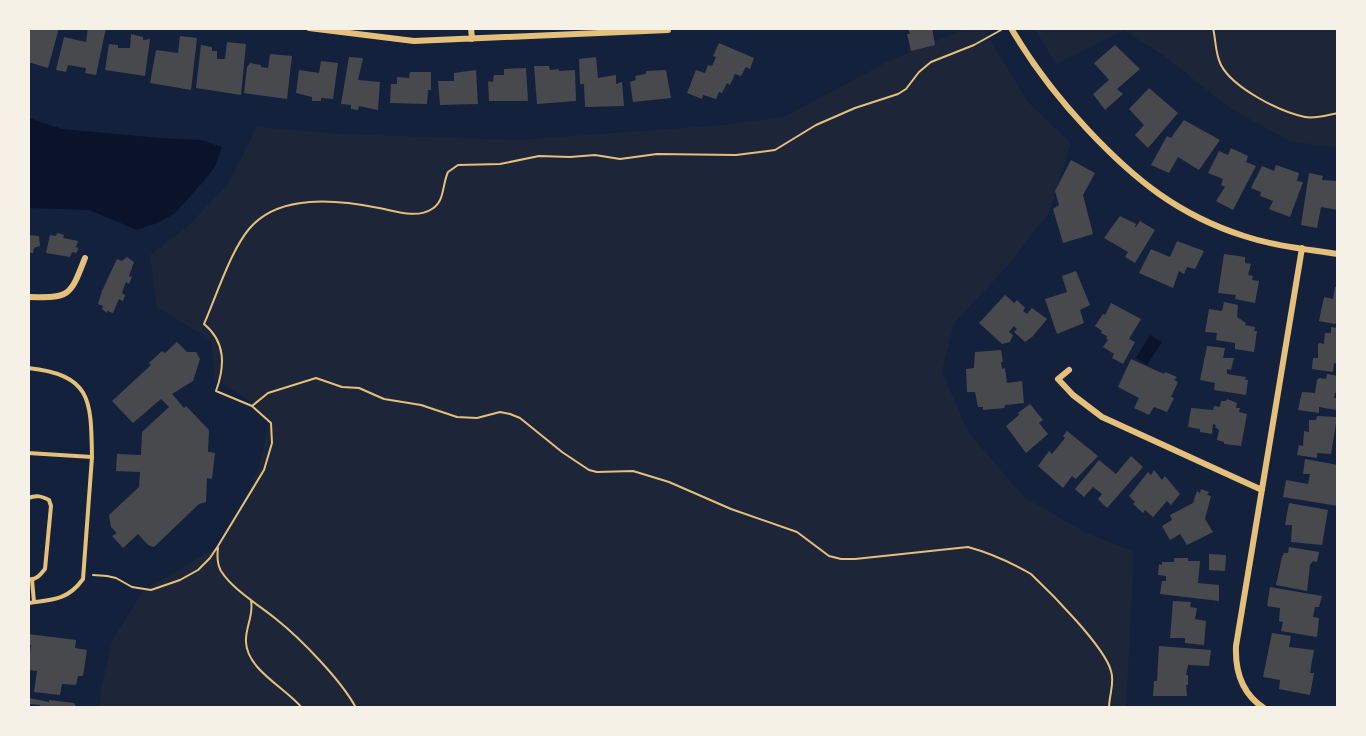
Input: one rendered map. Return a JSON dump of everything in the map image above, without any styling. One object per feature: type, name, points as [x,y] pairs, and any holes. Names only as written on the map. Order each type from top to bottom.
[{"type":"street","points":[[309,28],[414,41],[657,31],[668,30],[668,28]]},
{"type":"street","points":[[471,28],[472,39]]},
{"type":"street","points":[[1011,28],[1029,58],[1061,101],[1117,161],[1143,184],[1188,213],[1217,227],[1245,237],[1338,254]]},
{"type":"street","points":[[1264,708],[1244,688],[1235,661],[1236,646],[1302,249]]},
{"type":"street","points":[[28,297],[65,295],[74,287],[85,258]]},
{"type":"street","points":[[1069,370],[1058,378],[1079,401],[1102,417],[1262,490]]},
{"type":"lane","points":[[28,368],[51,370],[73,379],[85,396],[91,418],[92,457],[83,579],[75,591],[60,599],[31,603],[30,580],[41,575],[45,569],[51,506],[49,500],[43,497],[36,495],[28,498]]},
{"type":"lane","points":[[28,453],[92,457]]},
{"type":"path","points":[[83,575],[107,576],[132,587],[152,590],[198,570],[218,546],[264,470],[272,443],[271,423],[252,406],[216,391],[222,376],[222,352],[215,336],[204,324],[239,245],[258,221],[288,205],[326,201],[350,202],[413,214],[424,213],[432,209],[442,197],[448,172],[458,165],[471,163],[501,164],[539,156],[595,155],[620,159],[657,154],[736,155],[775,150],[816,124],[898,94],[906,89],[919,72],[931,62],[974,45],[1003,28]]},
{"type":"path","points":[[1213,28],[1221,65],[1228,76],[1239,85],[1296,114],[1315,117],[1338,113]]},
{"type":"path","points":[[252,406],[268,393],[316,378],[342,387],[359,388],[384,399],[422,405],[457,417],[477,418],[500,412],[520,418],[562,452],[589,470],[597,472],[633,471],[669,482],[797,532],[829,556],[855,559],[968,547],[977,550],[1031,574],[1098,648],[1112,671],[1109,708]]},
{"type":"path","points":[[218,546],[217,557],[222,572],[251,601],[293,634],[343,688],[356,708]]},
{"type":"path","points":[[251,601],[251,613],[246,632],[248,653],[269,678],[302,708]]},
{"type":"shaded area","points":[[983,28],[1028,102],[1071,143],[1049,213],[1003,271],[954,323],[942,372],[968,432],[1024,497],[1083,531],[1134,552],[1126,707],[101,708],[100,694],[112,641],[143,591],[221,545],[257,474],[269,421],[248,400],[215,379],[211,340],[157,307],[150,255],[187,227],[228,184],[257,127],[342,134],[517,140],[723,125],[784,117],[891,60],[965,29]]},
{"type":"shaded area","points":[[1035,29],[1337,29],[1337,148],[1289,141],[1230,108],[1164,56],[1124,30],[1056,64]]},
{"type":"shaded area","points":[[29,118],[62,129],[201,140],[222,147],[215,167],[174,214],[137,230],[89,210],[29,208]]},
{"type":"shaded area","points":[[1150,335],[1162,342],[1147,365],[1136,358]]},
{"type":"building","points":[[28,28],[59,28],[48,68],[28,62]]},
{"type":"building","points":[[88,28],[106,28],[96,75],[85,73],[86,68],[68,65],[66,72],[56,70],[64,37],[86,42]]},
{"type":"building","points":[[908,28],[932,28],[935,45],[911,51]]},
{"type":"building","points":[[131,34],[143,37],[143,40],[150,39],[145,76],[105,70],[109,44],[118,45],[118,48],[130,48]]},
{"type":"building","points":[[180,36],[197,38],[191,90],[150,83],[156,50],[178,53]]},
{"type":"building","points":[[227,42],[246,44],[241,95],[196,88],[201,45],[212,47],[212,51],[217,51],[217,59],[225,59]]},
{"type":"building","points":[[719,43],[754,58],[750,69],[746,67],[741,76],[735,74],[730,85],[727,83],[716,99],[703,95],[702,99],[687,93],[696,70],[705,73],[708,65],[712,66],[716,57],[713,56]]},
{"type":"building","points":[[1115,45],[1140,69],[1117,89],[1123,94],[1105,110],[1093,94],[1109,80],[1094,63]]},
{"type":"building","points":[[270,54],[292,56],[287,99],[244,93],[247,67],[250,63],[268,68]]},
{"type":"building","points":[[349,57],[363,58],[358,80],[380,82],[378,110],[359,106],[358,110],[351,109],[351,105],[341,104]]},
{"type":"building","points":[[596,57],[598,78],[616,75],[616,84],[622,82],[624,106],[585,107],[584,84],[580,84],[579,59]]},
{"type":"building","points":[[321,61],[338,63],[333,99],[321,98],[321,101],[312,101],[312,97],[296,93],[299,70],[319,73]]},
{"type":"building","points":[[534,66],[549,66],[550,70],[559,69],[559,71],[575,70],[576,101],[537,104]]},
{"type":"building","points":[[526,68],[528,101],[489,101],[488,81],[493,82],[494,75],[504,75],[504,69]]},
{"type":"building","points":[[476,70],[478,104],[440,105],[438,81],[454,81],[454,73]]},
{"type":"building","points":[[666,70],[671,98],[633,102],[630,82],[636,80],[635,76],[646,74],[646,71]]},
{"type":"building","points":[[410,72],[431,72],[431,90],[428,90],[427,104],[390,103],[391,84],[397,84],[397,77],[409,78]]},
{"type":"building","points":[[1149,88],[1178,113],[1148,148],[1135,135],[1144,125],[1129,109]]},
{"type":"building","points":[[1184,120],[1220,140],[1199,170],[1178,157],[1169,173],[1151,165],[1167,136],[1171,138]]},
{"type":"building","points":[[1231,148],[1248,156],[1246,162],[1256,166],[1233,210],[1216,201],[1225,187],[1221,185],[1223,179],[1208,173],[1219,151],[1228,155]]},
{"type":"building","points":[[1071,160],[1095,173],[1083,195],[1093,234],[1063,243],[1053,209],[1059,205],[1055,191]]},
{"type":"building","points":[[1276,165],[1299,173],[1297,181],[1303,182],[1290,217],[1269,209],[1273,201],[1260,196],[1261,192],[1251,188],[1262,166],[1274,171]]},
{"type":"building","points":[[1309,173],[1323,176],[1322,180],[1338,181],[1338,210],[1321,207],[1317,228],[1301,225]]},
{"type":"building","points":[[1120,216],[1136,224],[1135,227],[1140,221],[1155,230],[1135,263],[1125,257],[1128,252],[1104,238]]},
{"type":"building","points":[[57,233],[64,235],[63,238],[78,241],[76,253],[72,252],[70,257],[46,253],[50,235],[56,236]]},
{"type":"building","points":[[28,235],[39,236],[40,246],[34,248],[33,253],[28,253]]},
{"type":"building","points":[[1177,241],[1204,251],[1195,269],[1187,267],[1184,274],[1179,271],[1173,288],[1139,273],[1151,249],[1170,257]]},
{"type":"building","points":[[1224,254],[1245,257],[1245,263],[1251,264],[1248,275],[1253,276],[1252,280],[1259,281],[1255,303],[1235,299],[1236,295],[1218,293]]},
{"type":"building","points":[[127,257],[134,262],[129,276],[132,277],[129,284],[126,282],[124,287],[123,301],[119,299],[113,313],[107,311],[107,313],[102,309],[103,306],[98,304],[102,291],[117,259],[122,261]]},
{"type":"building","points":[[1076,271],[1090,305],[1080,310],[1084,323],[1057,334],[1045,299],[1067,292],[1062,276]]},
{"type":"building","points":[[1335,287],[1338,287],[1338,321],[1335,324],[1319,321],[1324,297],[1333,299]]},
{"type":"building","points":[[1005,295],[1014,303],[1017,300],[1025,308],[1023,311],[1027,314],[1032,308],[1047,319],[1025,342],[1014,332],[1017,329],[1014,326],[1009,332],[1013,335],[1010,342],[1002,344],[979,323]]},
{"type":"building","points":[[1224,302],[1238,305],[1237,317],[1246,323],[1245,325],[1255,327],[1254,331],[1257,331],[1254,352],[1235,349],[1235,343],[1216,340],[1217,333],[1205,332],[1209,309],[1222,311]]},
{"type":"building","points":[[1111,303],[1141,319],[1129,339],[1135,342],[1123,364],[1112,358],[1114,354],[1103,347],[1108,340],[1107,336],[1095,326],[1103,314],[1105,315]]},
{"type":"building","points":[[1331,327],[1338,328],[1338,364],[1334,363],[1333,372],[1312,369],[1313,358],[1318,358],[1318,345],[1319,343],[1325,344],[1325,333],[1331,333]]},
{"type":"building","points":[[177,342],[187,352],[196,352],[200,359],[193,381],[172,394],[209,430],[208,452],[215,453],[212,479],[207,478],[206,502],[199,504],[154,547],[148,545],[138,534],[123,548],[112,536],[117,533],[111,527],[109,515],[139,487],[140,472],[116,471],[117,454],[141,455],[142,432],[169,407],[161,399],[133,423],[112,401],[151,365],[149,363],[162,351],[165,353]]},
{"type":"building","points":[[1207,346],[1225,348],[1223,358],[1234,358],[1231,370],[1227,369],[1227,374],[1246,377],[1245,380],[1248,380],[1246,395],[1214,390],[1215,383],[1200,380]]},
{"type":"building","points":[[1001,350],[1002,369],[1005,368],[1007,383],[1022,381],[1024,403],[983,410],[983,407],[978,407],[975,392],[967,392],[966,369],[974,368],[975,352]]},
{"type":"building","points":[[1131,359],[1164,374],[1165,372],[1177,377],[1174,380],[1178,382],[1171,397],[1174,398],[1167,412],[1154,407],[1149,415],[1134,408],[1139,398],[1118,387]]},
{"type":"building","points":[[1327,374],[1338,376],[1338,393],[1335,393],[1334,398],[1338,398],[1337,410],[1319,407],[1319,413],[1298,410],[1302,392],[1315,393],[1317,380],[1326,379]]},
{"type":"building","points":[[1227,399],[1237,403],[1236,408],[1240,408],[1239,412],[1247,414],[1241,446],[1224,444],[1217,440],[1219,430],[1215,427],[1216,425],[1213,424],[1212,434],[1188,427],[1191,408],[1213,410],[1214,406],[1220,407],[1221,401]]},
{"type":"building","points":[[1030,404],[1043,420],[1039,423],[1048,434],[1026,453],[1006,426]]},
{"type":"building","points":[[1317,416],[1337,417],[1331,454],[1317,453],[1317,458],[1297,455],[1299,445],[1303,446],[1304,431],[1309,432],[1309,420],[1316,420]]},
{"type":"building","points":[[1067,431],[1098,456],[1076,479],[1072,476],[1063,488],[1038,466],[1049,451],[1052,454],[1065,438],[1063,436]]},
{"type":"building","points":[[1131,456],[1143,467],[1107,508],[1098,499],[1102,494],[1093,487],[1084,497],[1075,489],[1099,460],[1116,474]]},
{"type":"building","points":[[1305,459],[1338,465],[1338,506],[1283,497],[1286,480],[1308,484],[1310,474],[1303,474]]},
{"type":"building","points":[[1154,470],[1162,480],[1165,476],[1180,494],[1171,505],[1167,501],[1153,517],[1145,510],[1143,513],[1133,504],[1135,502],[1129,496],[1148,472],[1151,475]]},
{"type":"building","points":[[1201,489],[1209,492],[1207,495],[1211,496],[1205,519],[1213,532],[1187,545],[1180,534],[1170,540],[1162,526],[1172,520],[1170,515],[1193,503],[1197,491],[1200,493]]},
{"type":"building","points":[[1289,503],[1328,510],[1322,545],[1291,542],[1292,525],[1285,525]]},
{"type":"building","points":[[1289,547],[1319,552],[1317,562],[1313,561],[1310,565],[1307,591],[1276,585],[1282,557],[1284,553],[1288,553]]},
{"type":"building","points":[[1209,554],[1226,555],[1225,571],[1209,570]]},
{"type":"building","points":[[1174,558],[1200,561],[1198,583],[1219,585],[1219,601],[1160,594],[1162,581],[1166,581],[1166,576],[1158,575],[1159,564],[1174,562]]},
{"type":"building","points":[[1270,587],[1322,596],[1319,607],[1315,607],[1313,617],[1319,618],[1317,637],[1281,631],[1283,622],[1279,621],[1280,608],[1267,606]]},
{"type":"building","points":[[1173,601],[1191,602],[1190,607],[1197,608],[1195,619],[1206,621],[1204,645],[1185,643],[1185,638],[1170,638]]},
{"type":"building","points":[[1272,633],[1291,636],[1289,647],[1314,650],[1310,673],[1314,673],[1310,695],[1279,689],[1280,680],[1263,677]]},
{"type":"building","points":[[28,634],[76,640],[75,648],[87,650],[83,676],[78,676],[76,685],[62,684],[60,695],[34,692],[37,671],[28,670],[31,645],[28,645]]},
{"type":"building","points":[[1159,646],[1211,650],[1209,666],[1188,665],[1187,696],[1153,696],[1154,681],[1157,681]]},
{"type":"building","points":[[29,698],[74,703],[77,708],[39,708],[40,705],[28,704]]}]
